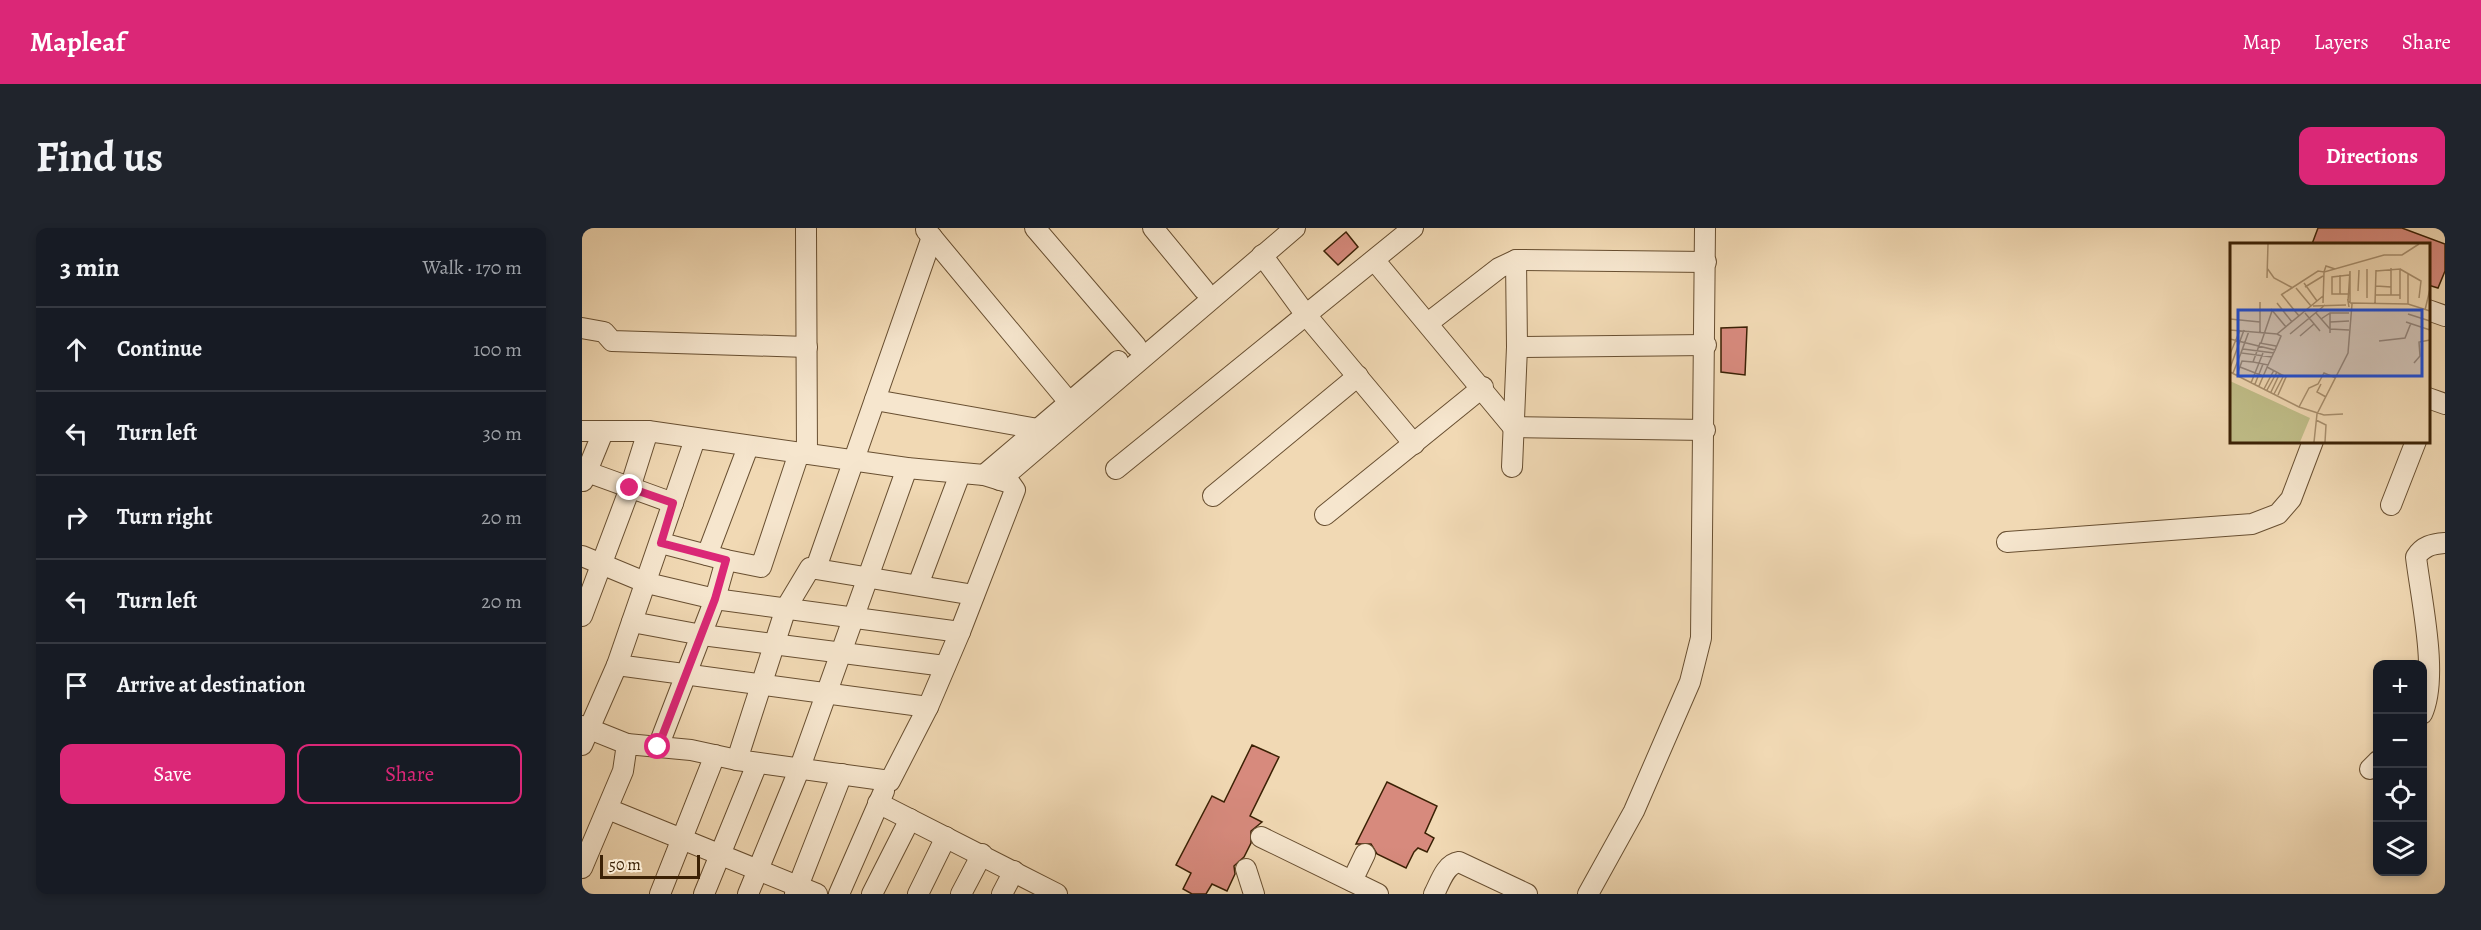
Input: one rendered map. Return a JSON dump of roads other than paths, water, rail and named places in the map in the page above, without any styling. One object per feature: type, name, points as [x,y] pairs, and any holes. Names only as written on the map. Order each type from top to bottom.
[{"type":"street","points":[[661,543],[761,567],[803,454],[807,347],[806,228]]},
{"type":"street","points":[[1035,228],[1136,346]]},
{"type":"street","points":[[1153,228],[1204,290]]},
{"type":"street","points":[[1045,432],[1069,402],[1276,228]]},
{"type":"street","points":[[992,478],[1295,228]]},
{"type":"street","points":[[1116,469],[1413,228]]},
{"type":"street","points":[[1588,894],[1634,811],[1690,682],[1697,660],[1702,626],[1706,345],[1705,228]]},
{"type":"street","points":[[928,232],[1069,402]]},
{"type":"street","points":[[816,568],[851,460],[874,400],[928,232]]},
{"type":"street","points":[[1262,255],[1306,315],[1414,444]]},
{"type":"street","points":[[1428,323],[1499,268],[1516,260],[1706,262]]},
{"type":"street","points":[[1512,467],[1517,347],[1516,260]]},
{"type":"street","points":[[1375,261],[1483,387],[1514,427]]},
{"type":"street","points":[[2430,311],[2445,316]]},
{"type":"street","points":[[582,328],[604,332],[612,340],[807,347]]},
{"type":"street","points":[[1517,347],[1706,345]]},
{"type":"street","points":[[1213,496],[1358,376]]},
{"type":"street","points":[[1325,516],[1483,387]]},
{"type":"street","points":[[874,400],[1045,432]]},
{"type":"street","points":[[1514,427],[1705,430]]},
{"type":"street","points":[[582,431],[648,432],[992,478],[1014,486],[1014,495],[928,707],[878,803],[839,894]]},
{"type":"street","points":[[603,432],[584,475],[673,503]]},
{"type":"street","points":[[582,616],[630,488],[648,432]]},
{"type":"street","points":[[695,439],[647,583],[616,665],[584,734],[627,744],[715,755],[757,764],[890,781]]},
{"type":"street","points":[[2007,542],[2252,524],[2278,514],[2291,499],[2313,442]]},
{"type":"street","points":[[2391,505],[2416,442]]},
{"type":"street","points":[[658,747],[715,599],[716,558],[748,447]]},
{"type":"street","points":[[748,894],[799,770],[870,576],[906,468]]},
{"type":"street","points":[[918,585],[960,474]]},
{"type":"street","points":[[2427,704],[2430,669],[2416,557],[2421,549],[2433,544],[2445,543]]},
{"type":"street","points":[[582,556],[647,583],[715,599],[960,632]]},
{"type":"street","points":[[737,760],[786,608],[805,571],[816,568],[974,595]]},
{"type":"street","points":[[632,622],[702,635],[945,666]]},
{"type":"street","points":[[616,665],[928,707]]},
{"type":"street","points":[[582,868],[623,771],[627,744]]},
{"type":"street","points":[[660,894],[683,841],[715,755]]},
{"type":"street","points":[[704,894],[757,764]]},
{"type":"street","points":[[796,890],[842,774]]},
{"type":"street","points":[[878,803],[982,854],[1050,892]]},
{"type":"street","points":[[608,809],[758,870],[796,890],[817,894]]},
{"type":"street","points":[[872,894],[910,819]]},
{"type":"street","points":[[918,894],[946,837]]},
{"type":"street","points":[[1261,837],[1378,894]]},
{"type":"street","points":[[961,894],[982,854]]},
{"type":"street","points":[[1352,882],[1365,854]]},
{"type":"street","points":[[1434,894],[1447,868],[1452,863],[1459,862],[1527,894]]},
{"type":"street","points":[[1246,869],[1254,894]]},
{"type":"street","points":[[1002,894],[1014,871]]}]
